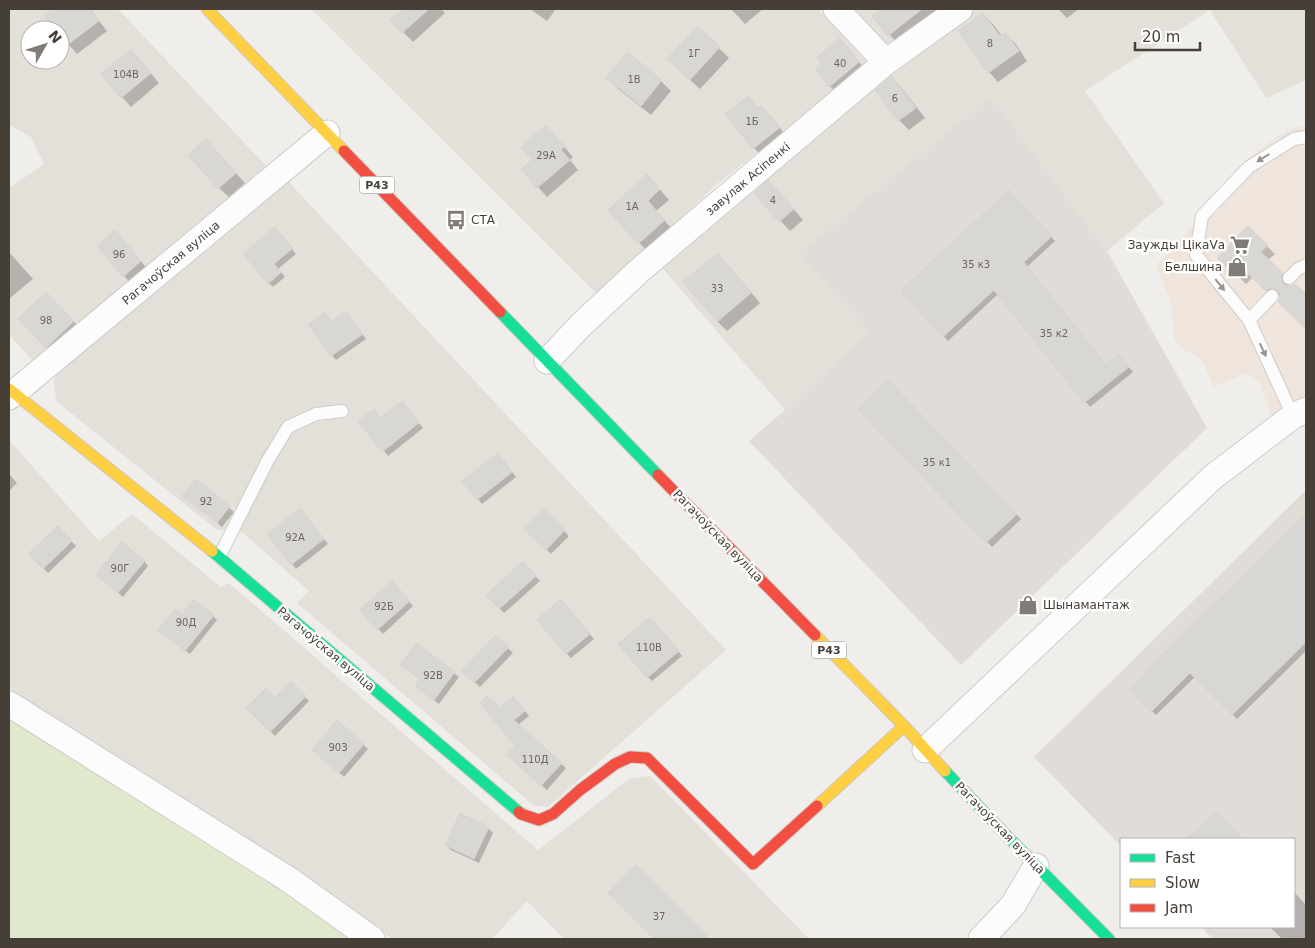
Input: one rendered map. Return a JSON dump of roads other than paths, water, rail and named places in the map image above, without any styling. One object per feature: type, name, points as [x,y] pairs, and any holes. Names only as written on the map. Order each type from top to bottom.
[{"type":"main road","name":"Рагачоўская вуліца","points":[[207,9],[547,361],[904,726],[1036,866],[1109,939]]},
{"type":"main road","name":"Рагачоўская вуліца","points":[[11,393],[219,557],[521,814],[539,820],[553,814],[580,790],[615,764],[630,757],[647,758],[753,864],[904,726]]},
{"type":"street","points":[[836,9],[886,62]]},
{"type":"street","name":"завулак Асіпенкі","points":[[547,361],[582,324],[640,270],[886,62],[960,9]]},
{"type":"street","name":"Рагачоўская вуліца","points":[[11,393],[327,133]]},
{"type":"street","points":[[925,750],[1213,477],[1300,413]]},
{"type":"street","points":[[9,704],[288,879],[372,939]]},
{"type":"street","points":[[981,939],[1014,905],[1036,866]]},
{"type":"lane","points":[[1300,413],[1249,320],[1196,255],[1202,216],[1250,167],[1294,139],[1306,137]]},
{"type":"lane","points":[[1289,278],[1298,269],[1306,265]]},
{"type":"lane","points":[[1249,320],[1272,296]]},
{"type":"lane","points":[[219,557],[268,460],[288,427],[316,414],[342,412]]},
{"type":"place","name":"СТА","points":[[456,220]]},
{"type":"place","name":"Заужды ЦікаVа","points":[[1240,245]]},
{"type":"place","name":"Белшина","points":[[1237,267]]},
{"type":"place","name":"Шынамантаж","points":[[1028,605]]}]
